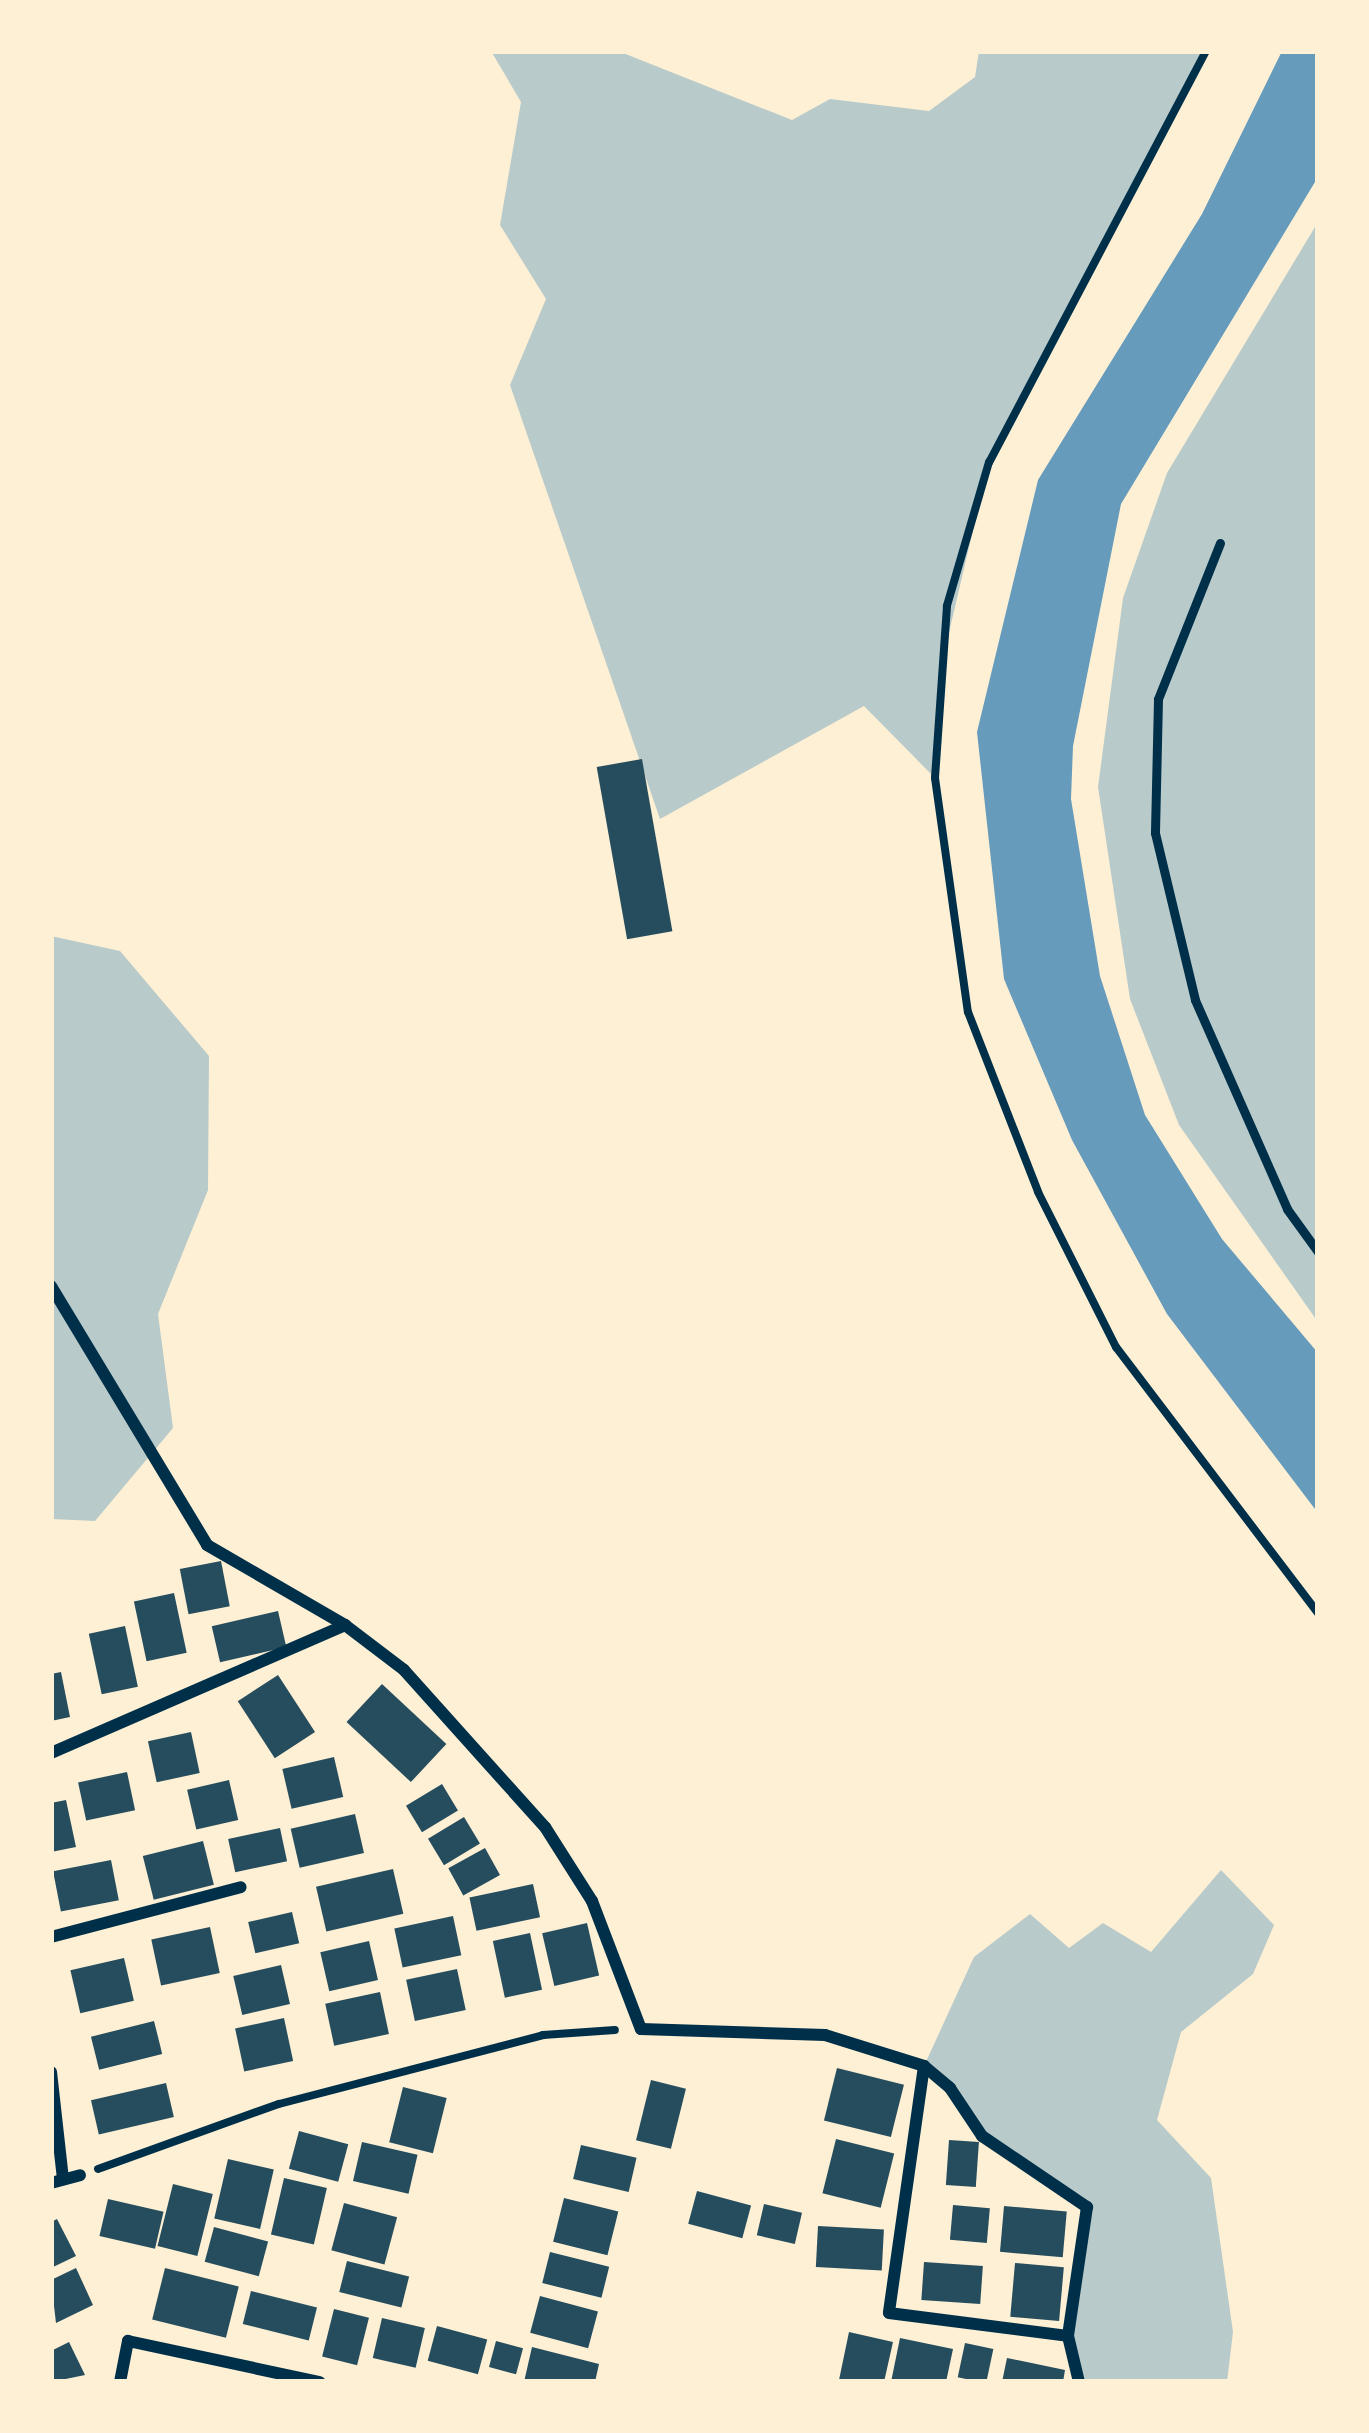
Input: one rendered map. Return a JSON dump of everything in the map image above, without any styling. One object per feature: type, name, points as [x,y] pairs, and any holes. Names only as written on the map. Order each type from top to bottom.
[{"type":"street","points":[[51,1286],[207,1545],[345,1625],[404,1670],[545,1827],[592,1901],[641,2029],[825,2035],[924,2066],[950,2088],[982,2136],[1087,2207],[1069,2336],[1079,2382]]},
{"type":"street","points":[[51,1753],[345,1625]]},
{"type":"street","points":[[51,1937],[241,1887]]},
{"type":"street","points":[[924,2066],[889,2313],[1069,2336]]},
{"type":"street","points":[[51,2072],[57,2181],[80,2175]]},
{"type":"street","points":[[120,2382],[128,2341],[320,2382]]},
{"type":"lane","points":[[1220,543],[1158,699],[1155,833],[1195,1000],[1288,1209],[1318,1252]]},
{"type":"path","points":[[1206,51],[989,462],[947,606],[935,778],[968,1012],[1038,1192],[1116,1347],[1318,1613]]},
{"type":"path","points":[[80,2175],[279,2104],[543,2035],[641,2029]]},
{"type":"shaded area","points":[[491,51],[618,51],[792,120],[830,99],[929,111],[975,77],[979,51],[1206,51],[989,462],[940,671],[935,778],[864,706],[660,819],[510,385],[546,299],[500,225],[521,102]]},
{"type":"shaded area","points":[[1318,222],[1318,1322],[1179,1125],[1130,999],[1098,787],[1123,598],[1167,473]]},
{"type":"shaded area","points":[[51,936],[120,951],[209,1056],[208,1190],[158,1314],[173,1428],[95,1521],[51,1519]]},
{"type":"shaded area","points":[[1221,1870],[1274,1925],[1253,1974],[1181,2032],[1157,2120],[1211,2178],[1233,2332],[1227,2382],[1079,2382],[1068,2336],[1086,2207],[982,2136],[924,2066],[974,1957],[1030,1914],[1069,1948],[1103,1923],[1151,1952]]},
{"type":"water","points":[[1282,51],[1318,51],[1318,177],[1121,504],[1073,746],[1071,799],[1100,976],[1145,1115],[1222,1239],[1318,1353],[1318,1513],[1167,1314],[1072,1140],[1004,979],[977,732],[1038,480],[1202,214]]},
{"type":"building","points":[[642,759],[672,931],[627,939],[597,767]]},
{"type":"building","points":[[221,1561],[230,1606],[189,1614],[180,1569]]},
{"type":"building","points":[[174,1593],[187,1653],[147,1661],[134,1602]]},
{"type":"building","points":[[278,1611],[286,1647],[220,1662],[212,1626]]},
{"type":"building","points":[[125,1626],[138,1687],[102,1694],[89,1634]]},
{"type":"building","points":[[61,1672],[70,1717],[51,1721],[51,1674]]},
{"type":"building","points":[[278,1675],[315,1732],[275,1758],[238,1701]]},
{"type":"building","points":[[382,1684],[446,1744],[411,1782],[347,1722]]},
{"type":"building","points":[[191,1732],[200,1773],[157,1782],[148,1741]]},
{"type":"building","points":[[334,1757],[343,1797],[292,1809],[282,1769]]},
{"type":"building","points":[[127,1772],[135,1810],[86,1821],[78,1782]]},
{"type":"building","points":[[229,1780],[238,1820],[196,1830],[187,1790]]},
{"type":"building","points":[[442,1784],[458,1811],[422,1832],[406,1806]]},
{"type":"building","points":[[66,1800],[76,1847],[51,1852],[51,1803]]},
{"type":"building","points":[[355,1814],[364,1853],[300,1868],[291,1829]]},
{"type":"building","points":[[464,1817],[480,1844],[444,1865],[428,1839]]},
{"type":"building","points":[[280,1828],[287,1861],[235,1872],[228,1839]]},
{"type":"building","points":[[203,1841],[214,1885],[154,1900],[143,1856]]},
{"type":"building","points":[[485,1848],[500,1875],[463,1895],[448,1868]]},
{"type":"building","points":[[111,1860],[119,1900],[61,1912],[53,1871]]},
{"type":"building","points":[[393,1869],[403,1914],[326,1932],[316,1887]]},
{"type":"building","points":[[533,1884],[540,1917],[476,1931],[469,1898]]},
{"type":"building","points":[[292,1912],[299,1943],[255,1953],[248,1922]]},
{"type":"building","points":[[453,1916],[461,1955],[403,1968],[394,1928]]},
{"type":"building","points":[[587,1923],[599,1976],[554,1986],[542,1933]]},
{"type":"building","points":[[210,1927],[220,1973],[161,1985],[151,1939]]},
{"type":"building","points":[[530,1933],[542,1990],[505,1998],[493,1941]]},
{"type":"building","points":[[369,1941],[378,1980],[329,1991],[320,1952]]},
{"type":"building","points":[[124,1958],[134,2001],[80,2013],[70,1970]]},
{"type":"building","points":[[281,1965],[290,2004],[242,2015],[233,1976]]},
{"type":"building","points":[[457,1969],[466,2010],[415,2021],[406,1980]]},
{"type":"building","points":[[380,1992],[389,2034],[334,2046],[325,2004]]},
{"type":"building","points":[[284,2018],[293,2061],[244,2071],[235,2028]]},
{"type":"building","points":[[154,2021],[162,2054],[99,2070],[91,2037]]},
{"type":"building","points":[[837,2068],[904,2085],[891,2137],[824,2120]]},
{"type":"building","points":[[651,2080],[686,2089],[671,2149],[636,2140]]},
{"type":"building","points":[[166,2083],[174,2117],[99,2134],[91,2100]]},
{"type":"building","points":[[403,2087],[447,2098],[433,2153],[389,2142]]},
{"type":"building","points":[[299,2131],[348,2144],[338,2182],[289,2169]]},
{"type":"building","points":[[836,2139],[894,2154],[881,2208],[822,2193]]},
{"type":"building","points":[[949,2140],[979,2142],[976,2187],[946,2185]]},
{"type":"building","points":[[362,2142],[418,2155],[409,2194],[353,2181]]},
{"type":"building","points":[[581,2145],[637,2158],[629,2192],[573,2179]]},
{"type":"building","points":[[228,2159],[274,2170],[260,2229],[214,2218]]},
{"type":"building","points":[[284,2178],[327,2188],[314,2244],[271,2235]]},
{"type":"building","points":[[173,2184],[213,2194],[197,2256],[158,2246]]},
{"type":"building","points":[[697,2191],[751,2205],[742,2238],[688,2224]]},
{"type":"building","points":[[564,2198],[618,2212],[607,2255],[553,2242]]},
{"type":"building","points":[[108,2199],[164,2212],[155,2249],[99,2236]]},
{"type":"building","points":[[344,2203],[397,2217],[384,2265],[331,2250]]},
{"type":"building","points":[[764,2204],[802,2213],[795,2244],[757,2235]]},
{"type":"building","points":[[953,2205],[990,2208],[987,2243],[950,2240]]},
{"type":"building","points":[[1004,2206],[1067,2211],[1063,2257],[1000,2252]]},
{"type":"building","points":[[57,2219],[76,2256],[51,2268],[51,2222]]},
{"type":"building","points":[[818,2226],[884,2229],[882,2270],[816,2267]]},
{"type":"building","points":[[214,2227],[268,2241],[259,2276],[205,2262]]},
{"type":"building","points":[[550,2252],[609,2267],[601,2298],[542,2283]]},
{"type":"building","points":[[347,2261],[409,2276],[401,2308],[339,2292]]},
{"type":"building","points":[[924,2262],[983,2266],[980,2304],[921,2300]]},
{"type":"building","points":[[1015,2263],[1064,2267],[1059,2321],[1010,2317]]},
{"type":"building","points":[[76,2268],[93,2305],[56,2323],[51,2280]]},
{"type":"building","points":[[165,2268],[239,2286],[226,2338],[152,2319]]},
{"type":"building","points":[[251,2291],[317,2307],[309,2340],[243,2324]]},
{"type":"building","points":[[540,2296],[598,2312],[588,2348],[530,2333]]},
{"type":"building","points":[[334,2309],[369,2318],[357,2365],[322,2357]]},
{"type":"building","points":[[382,2318],[425,2328],[416,2368],[373,2358]]},
{"type":"building","points":[[437,2326],[487,2339],[478,2374],[428,2361]]},
{"type":"building","points":[[849,2332],[893,2342],[884,2382],[839,2380]]},
{"type":"building","points":[[900,2338],[953,2349],[946,2382],[891,2382]]},
{"type":"building","points":[[496,2341],[523,2348],[516,2374],[489,2367]]},
{"type":"building","points":[[69,2342],[85,2375],[51,2382],[51,2351]]},
{"type":"building","points":[[965,2343],[993,2349],[986,2382],[958,2377]]},
{"type":"building","points":[[532,2347],[599,2364],[595,2382],[524,2382]]},
{"type":"building","points":[[1007,2358],[1065,2370],[1063,2382],[1002,2382]]}]
